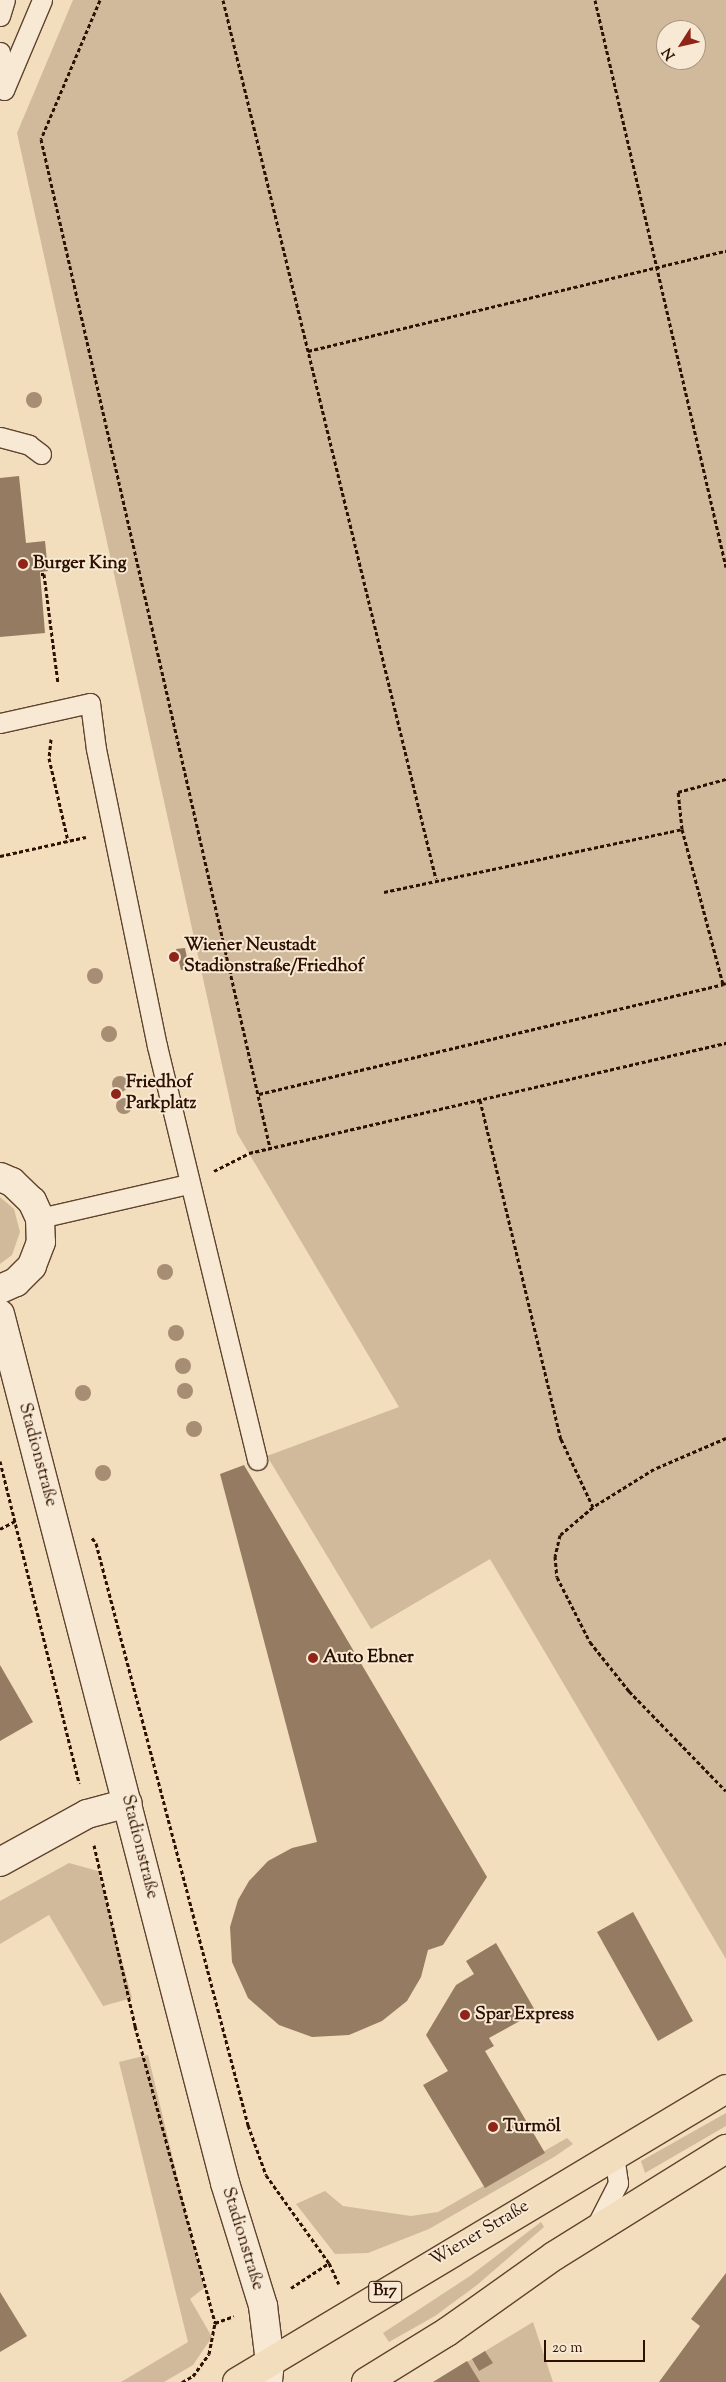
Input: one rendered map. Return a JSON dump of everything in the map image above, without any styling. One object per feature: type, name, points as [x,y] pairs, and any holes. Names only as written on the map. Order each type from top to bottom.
[{"type":"main road","name":"Wiener Straße","points":[[237,2382],[269,2372],[614,2153],[726,2089]]},
{"type":"main road","points":[[366,2382],[447,2332],[593,2231],[726,2149]]},
{"type":"street","points":[[0,1177],[12,1182],[32,1201],[40,1218],[41,1242],[32,1266],[16,1282],[0,1289]]},
{"type":"street","name":"Stadionstraße","points":[[0,1314],[128,1802],[225,2183],[263,2306],[269,2372]]},
{"type":"street","points":[[0,1862],[86,1814],[128,1802]]},
{"type":"lane","points":[[0,16],[5,0]]},
{"type":"lane","points":[[2,92],[42,0]]},
{"type":"lane","points":[[0,52],[2,92]]},
{"type":"lane","points":[[0,437],[29,445],[41,454]]},
{"type":"lane","points":[[0,723],[90,704],[96,750],[189,1184],[257,1460]]},
{"type":"lane","points":[[40,1218],[189,1184]]},
{"type":"lane","points":[[593,2231],[618,2183],[614,2153]]},
{"type":"path","points":[[100,0],[42,139],[270,1148]]},
{"type":"path","points":[[222,0],[436,879]]},
{"type":"path","points":[[595,0],[659,267],[726,567]]},
{"type":"path","points":[[308,351],[726,251]]},
{"type":"path","points":[[259,1094],[724,984],[682,829],[678,792],[726,779]]},
{"type":"path","points":[[384,892],[436,879],[682,829]]},
{"type":"path","points":[[0,856],[114,831]]},
{"type":"path","points":[[189,1184],[249,1153],[726,1043]]},
{"type":"path","points":[[480,1100],[561,1439],[593,1507]]},
{"type":"path","points":[[726,1438],[654,1469],[593,1507],[560,1535],[555,1556],[557,1577],[566,1600],[590,1642],[629,1691],[726,1791]]},
{"type":"path","points":[[0,1461],[16,1520],[135,2026],[215,2323],[210,2354],[193,2376],[182,2382]]},
{"type":"path","points":[[0,1529],[16,1520]]},
{"type":"path","points":[[96,1543],[248,2124],[266,2175],[329,2263]]},
{"type":"path","points":[[215,2323],[263,2306]]},
{"type":"shaded area","points":[[73,0],[726,0],[726,1959],[490,1559],[371,1629],[267,1456],[399,1407],[237,1133],[17,133]]},
{"type":"shaded area","points":[[0,1197],[14,1209],[20,1232],[12,1255],[0,1264]]},
{"type":"shaded area","points":[[69,1863],[98,1871],[132,1998],[103,2006],[49,1915],[0,1944],[0,1901]]},
{"type":"shaded area","points":[[148,2055],[204,2288],[190,2299],[212,2337],[193,2365],[164,2382],[121,2382],[188,2342],[119,2062]]},
{"type":"shaded area","points":[[726,2113],[726,2126],[645,2173],[641,2161]]},
{"type":"shaded area","points":[[567,2138],[573,2144],[554,2157],[429,2229],[368,2253],[335,2254],[296,2204],[325,2191],[343,2206],[411,2216],[438,2212]]},
{"type":"shaded area","points":[[541,2222],[544,2227],[477,2285],[435,2316],[389,2342],[383,2333],[470,2276]]},
{"type":"shaded area","points":[[533,2322],[553,2382],[433,2382],[472,2359]]},
{"type":"building","name":"Burger King","points":[[19,476],[26,543],[45,541],[48,571],[40,572],[45,633],[0,637],[0,478]]},
{"type":"building","points":[[185,948],[189,968],[181,970],[176,949]]},
{"type":"building","name":"Auto Ebner","points":[[244,1465],[487,1877],[443,1945],[428,1950],[421,1977],[407,2001],[382,2021],[349,2035],[312,2037],[279,2025],[248,1998],[232,1962],[230,1927],[238,1900],[249,1881],[268,1861],[292,1848],[317,1842],[220,1474]]},
{"type":"building","points":[[0,1665],[33,1722],[0,1741]]},
{"type":"building","points":[[633,1912],[693,2021],[658,2041],[597,1932]]},
{"type":"building","points":[[496,1943],[536,2012],[489,2038],[494,2046],[485,2051],[545,2153],[485,2188],[423,2085],[448,2071],[426,2035],[456,1985],[474,1974],[466,1961]]},
{"type":"building","points":[[726,2273],[726,2382],[659,2382],[700,2326],[691,2319]]},
{"type":"building","points":[[0,2292],[27,2336],[0,2352]]},
{"type":"building","points":[[485,2351],[493,2363],[479,2371],[472,2359]]},
{"type":"building","points":[[467,2361],[480,2382],[433,2382]]},
{"type":"place","name":"Burger King","points":[[23,564]]},
{"type":"place","name":"Wiener Neustadt Stadionstraße/Friedhof","points":[[174,957]]},
{"type":"place","name":"Friedhof Parkplatz","points":[[116,1094]]},
{"type":"place","name":"Auto Ebner","points":[[313,1658]]},
{"type":"place","name":"Spar Express","points":[[465,2015]]},
{"type":"place","name":"Turmöl","points":[[493,2127]]}]
